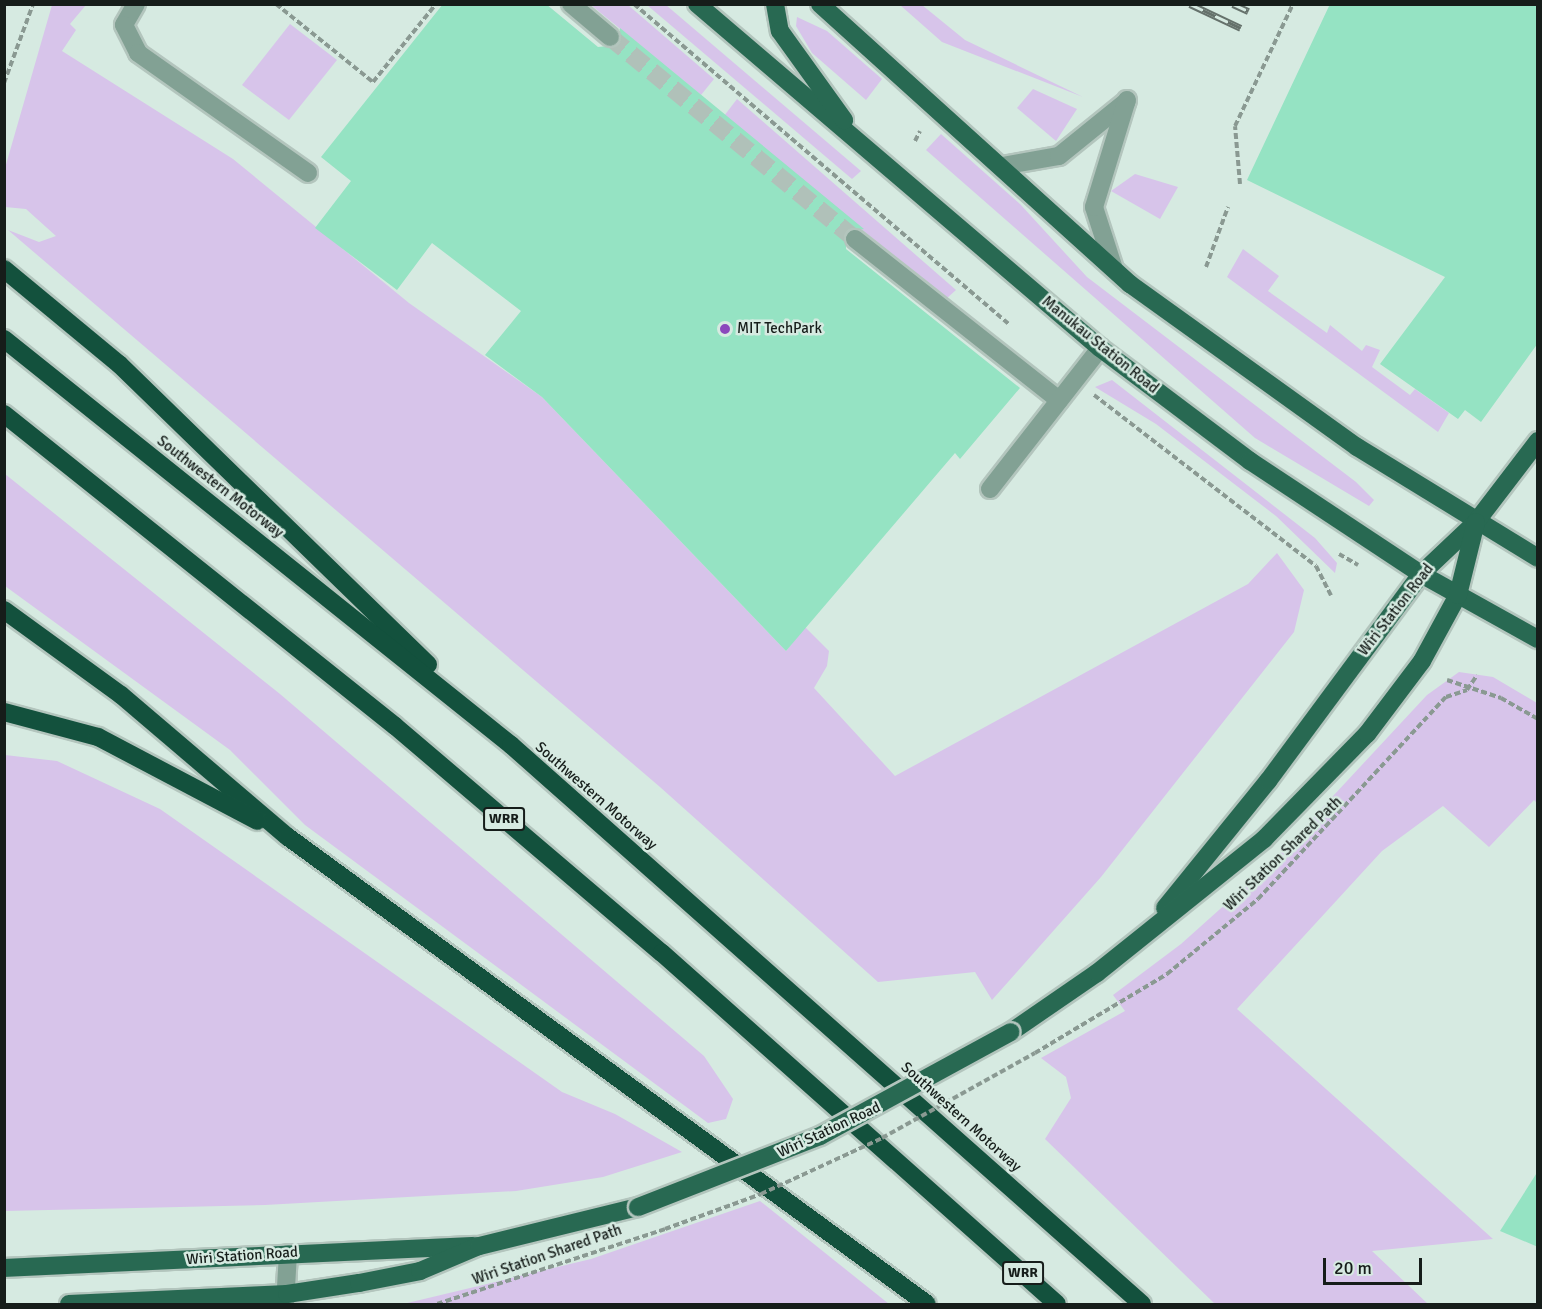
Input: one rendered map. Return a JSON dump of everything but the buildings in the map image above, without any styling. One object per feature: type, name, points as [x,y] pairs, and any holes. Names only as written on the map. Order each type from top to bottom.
[{"type":"highway","points":[[4,269],[120,364],[511,745]]},
{"type":"highway","name":"Southwestern Motorway","points":[[4,339],[511,745],[1143,1305]]},
{"type":"highway","name":"WRR","points":[[4,414],[413,741],[662,953],[1057,1305]]},
{"type":"highway","points":[[4,610],[121,695],[288,837],[927,1305]]},
{"type":"highway","points":[[4,712],[98,737],[288,837]]},
{"type":"main road","name":"Manukau Station Road","points":[[697,4],[1100,348],[1250,461],[1421,574],[1538,639]]},
{"type":"main road","points":[[775,4],[786,41],[859,141]]},
{"type":"main road","points":[[820,4],[1002,166],[1115,271],[1253,377],[1476,522],[1538,558]]},
{"type":"main road","points":[[1476,522],[1538,441]]},
{"type":"main road","name":"Wiri Station Road","points":[[1143,935],[1268,781],[1421,574],[1476,522]]},
{"type":"main road","name":"Wiri Station Road","points":[[69,1305],[286,1299],[420,1271],[479,1246],[638,1207],[820,1136],[1011,1032],[1143,935],[1264,839],[1367,734],[1422,661],[1458,595],[1476,522]]},
{"type":"main road","name":"Wiri Station Road","points":[[4,1268],[479,1246]]},
{"type":"street","points":[[136,4],[124,25],[138,53],[308,173]]},
{"type":"street","points":[[571,4],[610,37]]},
{"type":"street","points":[[1002,166],[1059,156],[1128,100],[1094,207],[1115,271]]},
{"type":"street","points":[[855,239],[1059,399]]},
{"type":"street","points":[[990,489],[1100,348]]},
{"type":"street","points":[[286,1299],[288,1254]]},
{"type":"path","points":[[4,83],[33,4]]},
{"type":"path","points":[[276,4],[374,82],[436,4]]},
{"type":"path","points":[[634,4],[1020,334]]},
{"type":"path","points":[[1240,184],[1235,126],[1293,4]]},
{"type":"path","points":[[1206,267],[1228,207]]},
{"type":"path","points":[[1075,380],[1316,566],[1331,595]]},
{"type":"path","points":[[1467,690],[1477,675]]},
{"type":"path","points":[[1447,680],[1467,690],[1501,699],[1538,720]]},
{"type":"path","name":"Wiri Station Shared Path","points":[[1035,1053],[1167,974],[1258,899],[1446,697],[1467,690]]},
{"type":"path","name":"Wiri Station Shared Path","points":[[437,1305],[665,1229]]},
{"type":"shaded area","points":[[52,5],[86,5],[70,24],[76,30],[62,51],[233,159],[409,303],[542,397],[786,651],[805,627],[829,651],[827,666],[814,688],[895,776],[1248,584],[1277,553],[1304,590],[1294,632],[1101,877],[992,1000],[975,972],[878,982],[660,787],[8,230],[39,242],[56,236],[26,209],[5,207],[5,168]]},
{"type":"shaded area","points":[[591,5],[628,5],[714,79],[701,95]]},
{"type":"shaded area","points":[[647,5],[666,5],[861,171],[852,179]]},
{"type":"shaded area","points":[[900,5],[922,5],[965,40],[1083,97],[942,42]]},
{"type":"shaded area","points":[[797,17],[827,31],[882,79],[866,100],[812,53],[796,26]]},
{"type":"shaded area","points":[[290,24],[337,60],[289,120],[242,85]]},
{"type":"shaded area","points":[[1033,89],[1077,109],[1056,141],[1017,108]]},
{"type":"shaded area","points":[[737,99],[956,290],[946,299],[724,116]]},
{"type":"shaded area","points":[[941,134],[1020,204],[1087,277],[1356,482],[1374,500],[1369,506],[1255,438],[926,150]]},
{"type":"shaded area","points":[[1135,174],[1178,187],[1160,219],[1111,191]]},
{"type":"shaded area","points":[[1243,249],[1279,276],[1268,291],[1327,333],[1330,325],[1362,351],[1366,345],[1380,350],[1372,367],[1410,395],[1415,389],[1449,413],[1438,432],[1227,277]]},
{"type":"shaded area","points":[[1112,380],[1315,538],[1337,563],[1335,573],[1276,516],[1156,424],[1095,387]]},
{"type":"shaded area","points":[[5,474],[280,694],[704,1056],[733,1099],[726,1119],[708,1123],[305,825],[230,750],[5,586]]},
{"type":"shaded area","points":[[1459,672],[1493,677],[1537,703],[1537,803],[1534,800],[1489,847],[1443,806],[1382,851],[1237,1009],[1493,1239],[1372,1251],[1428,1304],[1215,1304],[1045,1139],[1071,1098],[1066,1077],[1041,1058],[1125,1011],[1113,995],[1181,944],[1267,867],[1427,695]]},
{"type":"shaded area","points":[[5,755],[57,761],[160,809],[562,1092],[615,1114],[682,1152],[603,1177],[516,1191],[265,1205],[5,1211]]},
{"type":"shaded area","points":[[760,1201],[889,1304],[403,1304],[591,1259]]},
{"type":"tunnel","points":[[610,37],[855,239]]},
{"type":"railway","points":[[1190,4],[1241,28]]},
{"type":"railway","points":[[1233,4],[1248,11]]},
{"type":"place","name":"MIT TechPark","points":[[725,329]]}]
